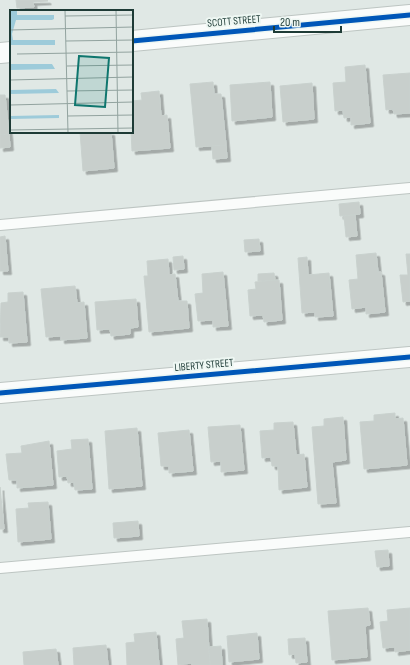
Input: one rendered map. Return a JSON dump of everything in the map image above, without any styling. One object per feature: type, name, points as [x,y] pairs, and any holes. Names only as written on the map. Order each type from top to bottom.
[{"type":"street","name":"SCOTT STREET","points":[[133,41],[410,15]]},
{"type":"street","points":[[0,53],[10,52]]},
{"type":"street","name":"LIBERTY STREET","points":[[0,393],[410,357]]},
{"type":"lane","points":[[0,225],[410,188]]},
{"type":"lane","points":[[0,568],[410,532]]},
{"type":"building","points":[[16,0],[48,1],[33,2],[34,7],[17,8]]},
{"type":"building","points":[[365,65],[370,123],[351,125],[351,117],[344,118],[343,110],[335,111],[333,83],[346,82],[345,67]]},
{"type":"building","points":[[410,73],[410,113],[394,114],[393,109],[386,110],[383,75]]},
{"type":"building","points":[[213,82],[214,94],[221,94],[226,145],[196,147],[190,84]]},
{"type":"building","points":[[270,82],[272,117],[232,121],[230,85]]},
{"type":"building","points":[[312,83],[314,119],[283,122],[280,86]]},
{"type":"building","points":[[159,91],[161,116],[167,115],[170,148],[132,151],[131,133],[133,133],[133,101],[142,100],[141,93]]},
{"type":"building","points":[[0,95],[5,95],[9,134],[0,135]]},
{"type":"building","points":[[80,133],[111,133],[114,168],[83,171]]},
{"type":"building","points":[[9,134],[10,147],[0,148],[0,135]]},
{"type":"building","points":[[226,145],[227,158],[213,159],[212,146]]},
{"type":"building","points":[[359,202],[360,214],[340,216],[339,204]]},
{"type":"building","points":[[355,215],[357,236],[346,237],[344,216]]},
{"type":"building","points":[[5,236],[8,271],[0,271],[0,237]]},
{"type":"building","points":[[259,239],[260,251],[245,252],[244,240]]},
{"type":"building","points":[[376,253],[378,272],[381,272],[385,312],[366,314],[366,307],[352,309],[349,280],[358,279],[356,255]]},
{"type":"building","points":[[406,254],[410,254],[410,301],[403,302],[400,275],[408,275]]},
{"type":"building","points":[[183,256],[184,269],[174,270],[173,257]]},
{"type":"building","points":[[307,257],[308,275],[329,273],[333,316],[315,317],[315,312],[302,313],[298,258]]},
{"type":"building","points":[[168,259],[169,275],[175,274],[178,301],[187,301],[189,328],[149,332],[144,276],[148,276],[147,261]]},
{"type":"building","points":[[223,272],[228,326],[213,327],[213,320],[198,321],[195,294],[203,293],[202,274]]},
{"type":"building","points":[[274,273],[275,280],[258,281],[258,274]]},
{"type":"building","points":[[279,280],[282,320],[264,322],[263,315],[250,316],[248,290],[256,289],[255,282]]},
{"type":"building","points":[[75,286],[77,303],[84,302],[87,338],[61,340],[61,336],[46,337],[41,289]]},
{"type":"building","points":[[23,292],[27,342],[9,343],[9,337],[0,337],[1,303],[8,302],[8,293]]},
{"type":"building","points":[[136,299],[138,327],[130,328],[130,334],[111,336],[110,329],[97,330],[95,302]]},
{"type":"building","points":[[395,413],[395,419],[403,418],[407,465],[364,469],[360,422],[374,421],[374,415]]},
{"type":"building","points":[[343,417],[346,460],[332,462],[336,503],[318,504],[312,427],[324,426],[324,419]]},
{"type":"building","points":[[293,422],[296,455],[304,454],[307,487],[279,490],[278,466],[272,466],[271,457],[262,458],[260,431],[274,430],[274,423]]},
{"type":"building","points":[[240,425],[244,470],[221,472],[221,461],[211,462],[208,427]]},
{"type":"building","points":[[137,428],[142,486],[109,489],[105,431]]},
{"type":"building","points":[[189,430],[193,471],[169,473],[169,466],[161,466],[158,433]]},
{"type":"building","points":[[88,439],[92,489],[75,490],[74,482],[68,483],[67,476],[59,477],[57,451],[72,449],[71,440]]},
{"type":"building","points":[[49,441],[53,485],[17,488],[17,480],[9,480],[6,454],[22,453],[21,446]]},
{"type":"building","points":[[0,487],[4,529],[0,529]]},
{"type":"building","points":[[48,502],[51,539],[18,542],[16,509],[29,508],[28,503]]},
{"type":"building","points":[[138,521],[139,536],[114,538],[113,523]]},
{"type":"building","points":[[388,550],[389,566],[377,567],[375,551]]},
{"type":"building","points":[[368,608],[370,625],[365,626],[367,657],[332,660],[328,611]]},
{"type":"building","points":[[410,608],[410,650],[395,652],[395,647],[383,648],[380,622],[388,621],[387,610]]},
{"type":"building","points":[[207,619],[210,665],[192,665],[191,663],[178,665],[176,639],[184,638],[182,621]]},
{"type":"building","points":[[156,632],[159,665],[127,665],[126,643],[135,642],[134,634]]},
{"type":"building","points":[[257,633],[259,659],[229,662],[227,636]]},
{"type":"building","points":[[305,638],[307,662],[296,663],[295,654],[289,655],[288,639]]},
{"type":"building","points":[[106,645],[108,665],[74,665],[73,648]]},
{"type":"building","points":[[221,646],[222,665],[210,665],[209,647]]},
{"type":"building","points":[[56,649],[58,665],[24,665],[23,652]]},
{"type":"cycle path","points":[[133,41],[410,15]]},
{"type":"cycle path","points":[[0,393],[410,357]]}]
